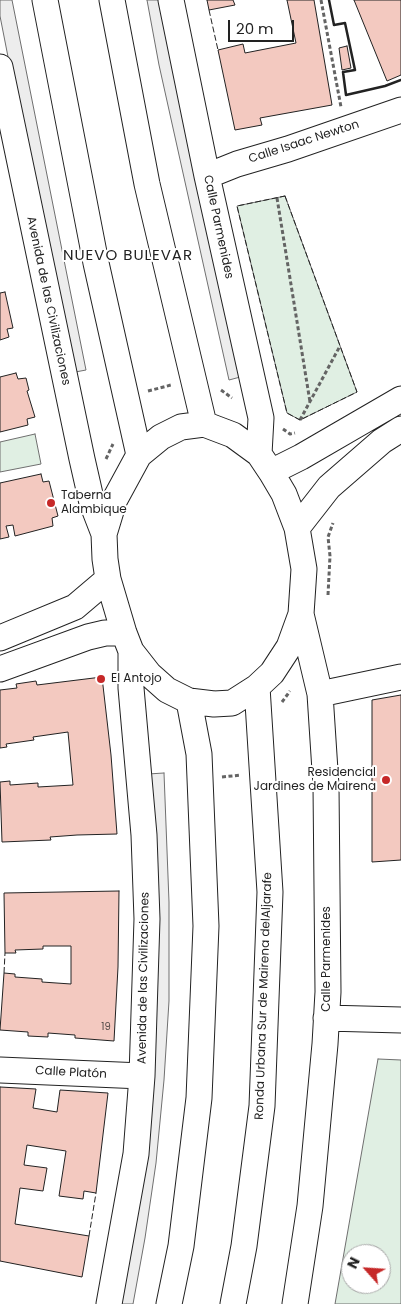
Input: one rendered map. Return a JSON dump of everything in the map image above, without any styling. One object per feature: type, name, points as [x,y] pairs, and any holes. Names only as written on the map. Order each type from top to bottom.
[{"type":"street","points":[[45,0],[96,263],[140,455]]},
{"type":"street","points":[[112,0],[147,184],[200,378],[204,424]]},
{"type":"street","name":"Calle Parmenides","points":[[172,0],[207,176],[255,392],[265,463]]},
{"type":"street","name":"Avenida de las Civilizaciones","points":[[0,67],[92,503],[104,534]]},
{"type":"street","name":"Calle Isaac Newton","points":[[207,176],[237,164],[288,149],[401,110]]},
{"type":"street","points":[[265,463],[301,457],[401,399]]},
{"type":"street","points":[[204,424],[233,435],[265,463],[284,494],[297,528],[304,569],[301,614],[285,653],[272,673],[257,687],[232,703],[214,704],[189,700],[167,690],[149,674],[127,642],[108,579],[104,534],[114,501],[140,455],[161,437],[181,427],[204,424]]},
{"type":"street","points":[[297,528],[329,487],[382,441],[401,429]]},
{"type":"street","points":[[0,638],[75,607],[108,579]]},
{"type":"street","name":"Calle Parmenides","points":[[295,1304],[310,1206],[328,992],[326,786],[320,694],[301,614]]},
{"type":"street","points":[[0,669],[88,637],[105,633],[127,642]]},
{"type":"street","name":"Avenida de las Civilizaciones","points":[[109,1304],[136,1154],[142,1076],[147,919],[143,826],[127,642]]},
{"type":"street","points":[[320,694],[401,677]]},
{"type":"street","name":"Ronda Urbana Sur de Mairena delAljarafe","points":[[233,1304],[244,1246],[262,1106],[270,892],[257,687]]},
{"type":"street","points":[[169,1304],[181,1246],[199,1098],[206,926],[199,754],[189,700]]},
{"type":"street","points":[[326,1018],[401,1020]]},
{"type":"street","name":"Calle Platón","points":[[0,1070],[142,1076]]},
{"type":"path","points":[[321,0],[345,129]]},
{"type":"path","points":[[277,198],[310,402]]},
{"type":"path","points":[[300,420],[340,346]]},
{"type":"path","points":[[127,397],[200,378],[210,382],[233,399],[255,392]]},
{"type":"path","points":[[276,425],[290,434],[297,432]]},
{"type":"path","points":[[326,604],[330,556],[328,537],[335,516]]},
{"type":"path","points":[[278,709],[289,691],[312,665]]},
{"type":"path","points":[[200,779],[263,774]]},
{"type":"green space","points":[[285,196],[357,392],[300,420],[287,413],[237,206]]},
{"type":"green space","points":[[35,434],[41,464],[0,472],[0,442]]},
{"type":"green space","points":[[378,1059],[401,1060],[401,1304],[335,1304],[341,1270],[341,1294],[391,1294],[391,1244],[346,1244]]},
{"type":"shaded area","points":[[0,0],[12,0],[86,370],[70,373],[0,16]]},
{"type":"shaded area","points":[[147,0],[164,0],[244,376],[229,380],[159,65]]},
{"type":"shaded area","points":[[164,773],[169,902],[169,1001],[164,1080],[156,1163],[133,1304],[116,1304],[148,774]]},
{"type":"building","points":[[207,0],[233,0],[235,5],[209,10]]},
{"type":"building","points":[[287,0],[314,0],[332,105],[260,118],[262,125],[235,130],[218,50],[243,44],[245,53],[296,43]]},
{"type":"building","points":[[354,0],[401,0],[401,75],[387,81]]},
{"type":"building","points":[[347,46],[351,68],[342,70],[339,48]]},
{"type":"building","points":[[5,292],[13,328],[7,329],[9,337],[0,340],[0,293]]},
{"type":"building","points":[[16,373],[18,379],[26,378],[29,390],[27,391],[35,417],[27,419],[28,425],[0,432],[0,377]]},
{"type":"building","points":[[41,474],[43,482],[49,481],[58,516],[52,518],[53,526],[15,536],[13,525],[6,526],[9,537],[0,539],[0,483]]},
{"type":"building","points":[[102,677],[111,755],[117,834],[77,835],[50,837],[51,840],[2,842],[0,782],[10,781],[10,785],[38,783],[38,787],[73,785],[68,732],[33,737],[34,740],[6,744],[7,747],[0,748],[0,690],[17,688],[16,684],[36,681],[37,685]]},
{"type":"building","name":"Residencial Jardines de Mairena","points":[[401,695],[401,860],[372,862],[372,700]]},
{"type":"building","points":[[119,891],[118,967],[114,1041],[75,1038],[75,1035],[48,1033],[48,1037],[28,1036],[28,1032],[0,1030],[4,973],[15,974],[15,977],[42,979],[42,982],[71,984],[71,946],[43,946],[43,949],[15,950],[16,953],[5,953],[4,893]]},
{"type":"building","points":[[0,1087],[36,1089],[33,1108],[57,1112],[60,1090],[108,1093],[96,1193],[84,1191],[83,1199],[59,1196],[66,1151],[27,1145],[24,1165],[47,1168],[43,1191],[20,1188],[15,1224],[89,1236],[82,1277],[0,1261]]},
{"type":"fence","points":[[209,10],[218,50]]},
{"type":"fence","points":[[285,196],[357,392],[300,420],[287,413],[237,206],[285,196]]},
{"type":"fence","points":[[4,973],[5,953]]},
{"type":"fence","points":[[89,1236],[96,1193]]},
{"type":"wall","points":[[329,0],[334,25],[345,23],[355,70],[343,72],[346,95],[385,86],[401,80]]},
{"type":"place","name":"Taberna Alambique","points":[[51,503]]},
{"type":"place","name":"El Antojo","points":[[101,679]]},
{"type":"place","name":"Residencial Jardines de Mairena","points":[[386,780]]},
{"type":"district","name":"NUEVO BULEVAR","points":[[128,256]]}]
